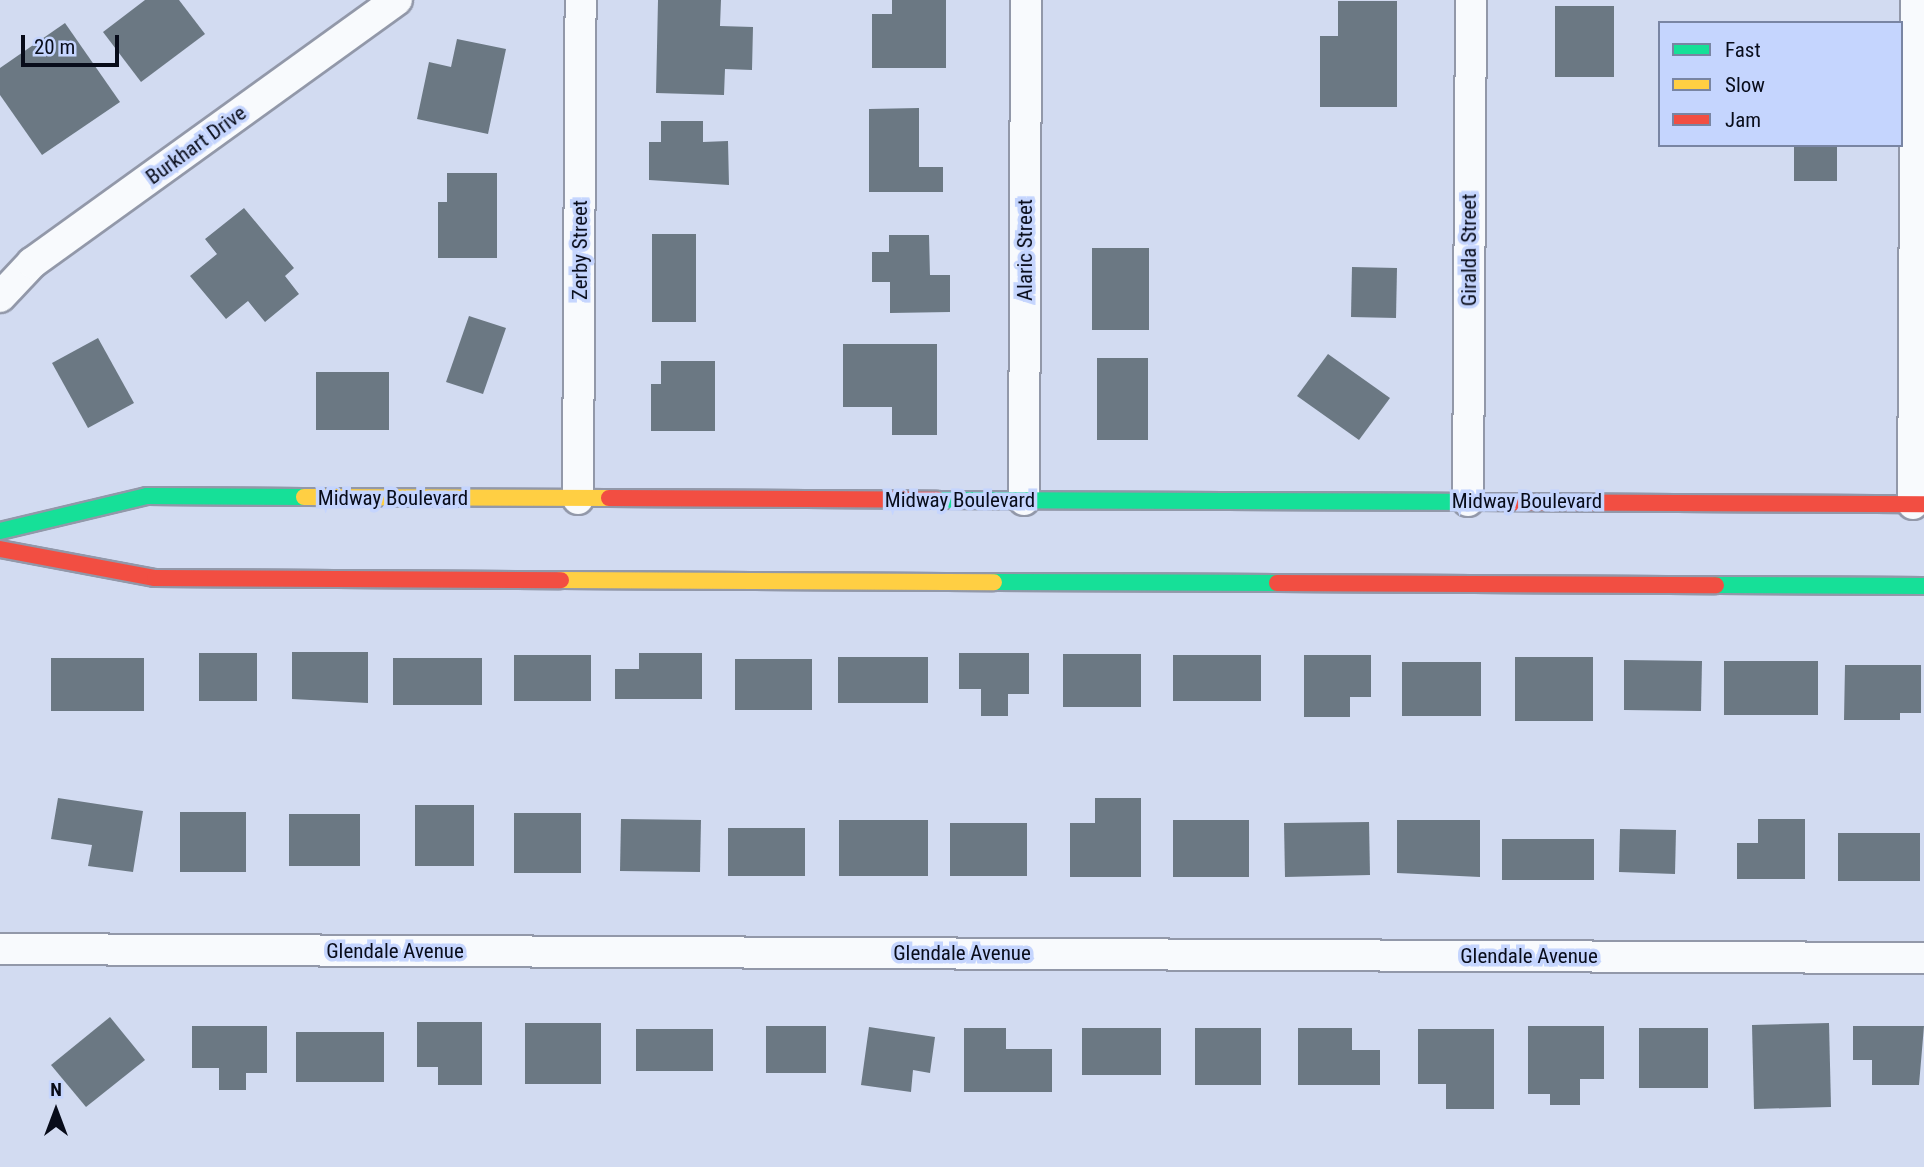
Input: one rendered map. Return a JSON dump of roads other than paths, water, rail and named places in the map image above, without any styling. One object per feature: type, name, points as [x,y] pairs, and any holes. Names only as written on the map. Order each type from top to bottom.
[{"type":"street","name":"Burkhart Drive","points":[[0,297],[32,263],[397,0]]},
{"type":"street","name":"Zerby Street","points":[[578,499],[581,0]]},
{"type":"street","name":"Alaric Street","points":[[1024,500],[1026,0]]},
{"type":"street","name":"Giralda Street","points":[[1468,501],[1471,0]]},
{"type":"street","points":[[1916,0],[1919,504]]},
{"type":"street","name":"Midway Boulevard","points":[[0,531],[147,496],[1919,504]]},
{"type":"street","points":[[0,549],[155,578],[1924,586]]},
{"type":"street","name":"Glendale Avenue","points":[[0,949],[1924,958]]}]
